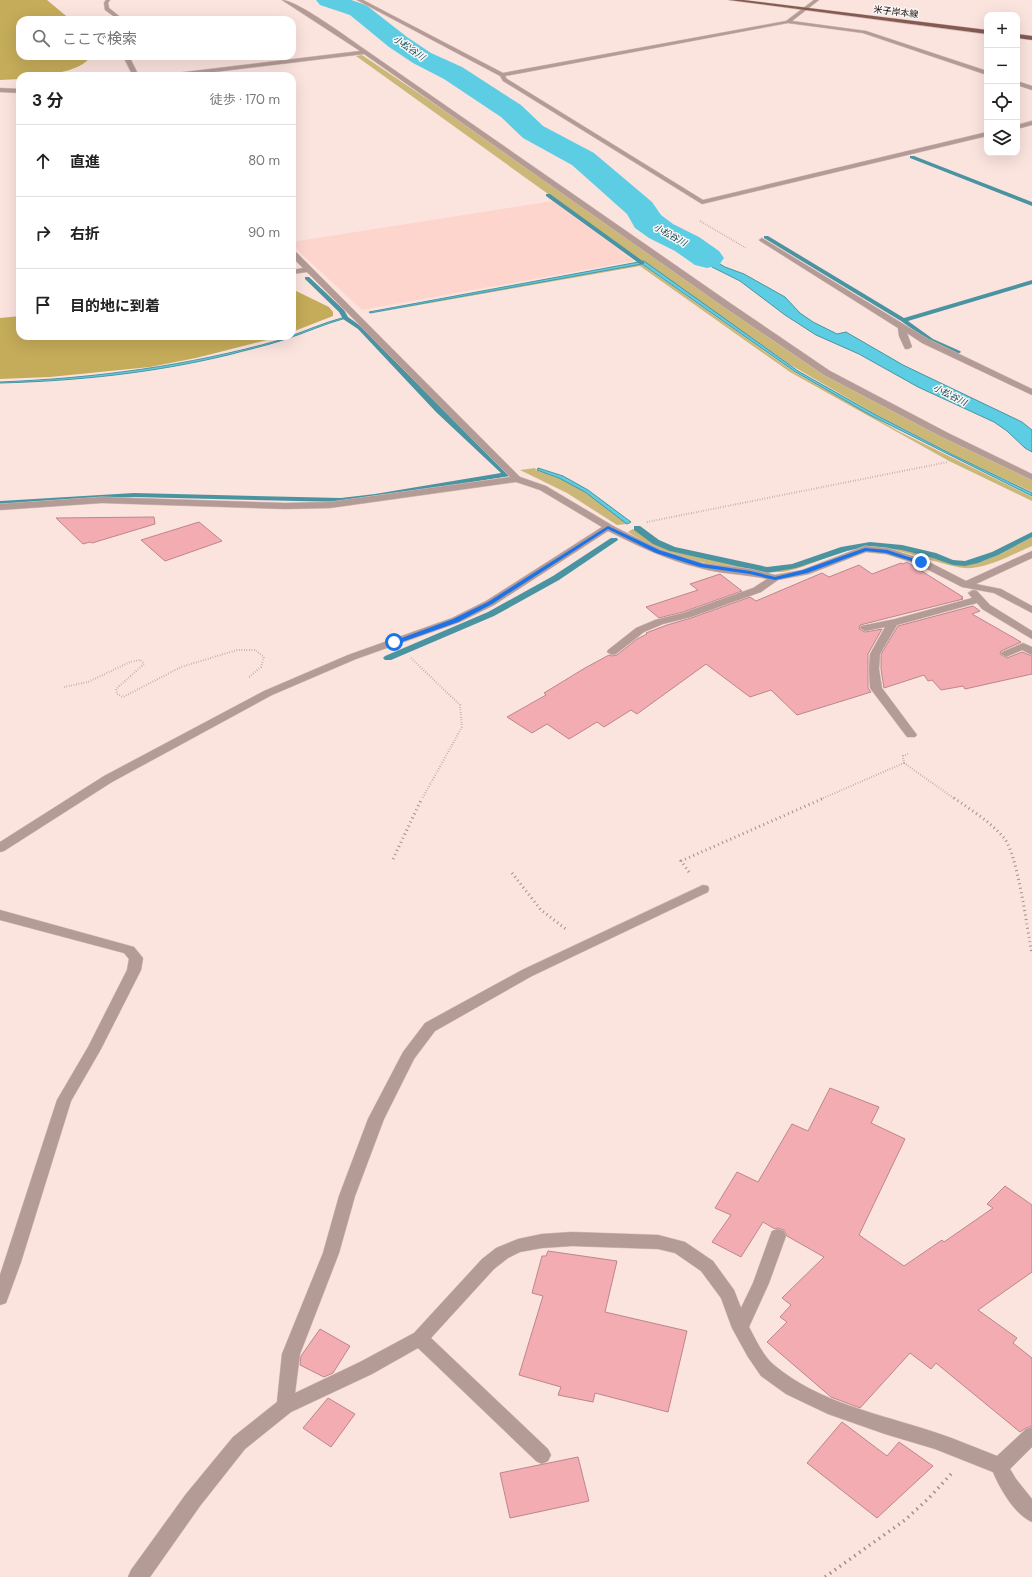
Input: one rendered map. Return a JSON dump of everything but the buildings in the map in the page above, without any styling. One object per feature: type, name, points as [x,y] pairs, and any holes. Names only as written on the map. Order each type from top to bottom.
[{"type":"main road","name":"米子岸本線","points":[[731,0],[984,32]]},
{"type":"main road","points":[[1020,36],[1032,38]]},
{"type":"street","points":[[108,0],[106,3],[107,9],[117,16]]},
{"type":"street","points":[[284,0],[313,17],[365,52],[727,305],[827,373],[945,435],[1032,477]]},
{"type":"street","points":[[359,0],[502,75],[504,80],[702,202],[984,135]]},
{"type":"street","points":[[788,22],[817,0]]},
{"type":"street","points":[[502,75],[788,22],[864,32],[984,72]]},
{"type":"street","points":[[201,72],[365,52]]},
{"type":"street","points":[[128,60],[134,72]]},
{"type":"street","points":[[1020,84],[1032,88]]},
{"type":"street","points":[[0,90],[16,91]]},
{"type":"street","points":[[1020,126],[1032,123]]},
{"type":"street","points":[[762,240],[926,341],[1032,392]]},
{"type":"street","points":[[296,257],[517,479],[543,488],[612,529],[658,552],[702,566],[750,572],[775,578]]},
{"type":"street","points":[[296,272],[309,270]]},
{"type":"street","points":[[902,327],[903,336],[908,347]]},
{"type":"street","points":[[0,507],[102,500],[285,506],[330,505],[517,479]]},
{"type":"street","points":[[0,848],[108,779],[268,693],[352,658],[456,620],[490,603],[612,529]]},
{"type":"street","points":[[612,652],[640,630],[757,590],[775,578],[805,572],[865,549],[887,552],[921,562],[966,585],[997,591],[1032,610]]},
{"type":"street","points":[[966,585],[1032,554]]},
{"type":"street","points":[[966,585],[986,607],[1032,636]]},
{"type":"street","points":[[865,628],[892,623],[979,599]]},
{"type":"street","points":[[892,623],[875,654],[874,669],[876,688],[911,735]]},
{"type":"street","points":[[1006,654],[1023,646],[1032,652]]},
{"type":"street","points":[[285,1406],[291,1354],[332,1253],[347,1196],[376,1119],[408,1056],[430,1027],[527,973],[703,889]]},
{"type":"street","points":[[0,915],[129,950],[136,958],[134,970],[104,1029],[64,1100],[13,1262],[0,1298]]},
{"type":"street","points":[[740,1328],[761,1283],[778,1236]]},
{"type":"street","points":[[138,1577],[193,1500],[239,1443],[285,1406],[366,1368],[420,1338],[488,1264],[502,1253],[518,1246],[542,1241],[572,1239],[658,1242],[679,1247],[707,1266],[728,1295],[740,1328],[754,1352],[767,1370],[792,1388],[828,1406],[885,1426],[935,1441],[1000,1466]]},
{"type":"street","points":[[420,1338],[542,1455]]},
{"type":"street","points":[[1000,1466],[1032,1435]]},
{"type":"street","points":[[1000,1466],[1003,1476],[1013,1492],[1032,1513]]},
{"type":"path","points":[[612,529],[948,462]]},
{"type":"path","points":[[393,859],[419,804],[462,727],[460,705],[394,642]]},
{"type":"path","points":[[64,687],[88,682],[130,662],[141,660],[144,664],[116,690],[117,694],[123,697],[181,667],[237,650],[254,650],[264,657],[261,667],[244,682]]},
{"type":"path","points":[[911,735],[922,740],[925,745],[903,756],[904,762],[990,824],[1005,839],[1014,862],[1032,954]]},
{"type":"path","points":[[703,889],[681,861],[904,762]]},
{"type":"path","points":[[512,873],[541,910],[585,945]]},
{"type":"path","points":[[825,1577],[838,1566],[888,1533],[920,1506],[950,1475],[965,1452]]},
{"type":"shaded area","points":[[0,0],[47,0],[66,16],[16,16],[16,60],[88,60],[78,67],[62,72],[16,72],[16,79],[0,80]]},
{"type":"shaded area","points":[[362,55],[572,197],[798,356],[1032,479],[1032,492],[958,457],[875,414],[789,364],[622,247],[356,56]]},
{"type":"shaded area","points":[[553,201],[634,261],[362,310],[296,249],[296,241]]},
{"type":"shaded area","points":[[641,264],[794,372],[900,432],[1032,497],[1032,501],[949,461],[790,372],[640,266],[362,315]]},
{"type":"shaded area","points":[[296,291],[329,307],[333,312],[333,316],[296,330]]},
{"type":"shaded area","points":[[16,316],[16,340],[267,340],[196,358],[150,367],[50,377],[0,379],[0,318]]},
{"type":"shaded area","points":[[535,468],[536,470],[559,478],[585,492],[627,524],[617,525],[567,493],[520,470]]},
{"type":"shaded area","points":[[633,529],[655,543],[672,551],[767,571],[793,568],[825,558],[788,571],[775,572],[757,571],[717,566],[678,556],[649,545],[628,532]]},
{"type":"shaded area","points":[[1032,537],[1032,546],[988,565],[972,568],[962,568],[877,547],[853,549],[857,548],[870,546],[884,546],[965,565],[990,558]]},
{"type":"shaded area","points":[[853,549],[844,552],[825,558],[838,553]]},
{"type":"water","points":[[637,211],[655,218],[657,224],[707,248],[720,264],[725,267],[744,274],[785,297],[800,313],[813,322],[837,334],[846,332],[903,365],[1022,422],[1032,430],[1032,452],[994,422],[918,387],[859,354],[816,335],[785,315],[740,281],[712,267],[685,247],[654,231],[637,218]]},
{"type":"water","points":[[644,261],[798,371],[874,414],[953,455],[1032,493],[1032,496],[870,415],[794,371],[642,264],[369,312]]},
{"type":"water","points":[[346,318],[296,335],[296,334],[328,322]]},
{"type":"water","points":[[282,340],[228,355],[172,367],[86,378],[0,383],[107,374],[176,364]]},
{"type":"water","points":[[538,468],[563,476],[588,490],[631,522],[627,524],[585,492],[559,478],[537,470]]},
{"type":"waterway","name":"小松谷川","points":[[328,0],[358,10],[398,42],[422,58],[453,73],[511,111],[533,132],[583,159],[641,209],[647,221],[661,231],[687,244],[707,258]]},
{"type":"waterway","points":[[912,157],[1032,204]]},
{"type":"waterway","points":[[548,195],[642,263]]},
{"type":"waterway","points":[[766,237],[903,320]]},
{"type":"waterway","points":[[0,503],[134,495],[341,500],[375,496],[507,474],[439,410],[360,328],[345,318],[342,311],[307,278]]},
{"type":"waterway","points":[[903,320],[1032,282]]},
{"type":"waterway","points":[[903,320],[931,340],[958,352]]},
{"type":"waterway","points":[[637,528],[656,542],[673,549],[767,570],[793,566],[844,549],[870,544],[902,548],[933,555],[956,563],[965,563],[995,554],[1032,534]]},
{"type":"waterway","points":[[388,658],[491,614],[556,578],[614,540]]},
{"type":"route","points":[[394,642],[456,620],[490,603],[608,527],[658,552],[702,566],[750,572],[775,578],[805,572],[865,549],[887,552],[921,562]]}]
